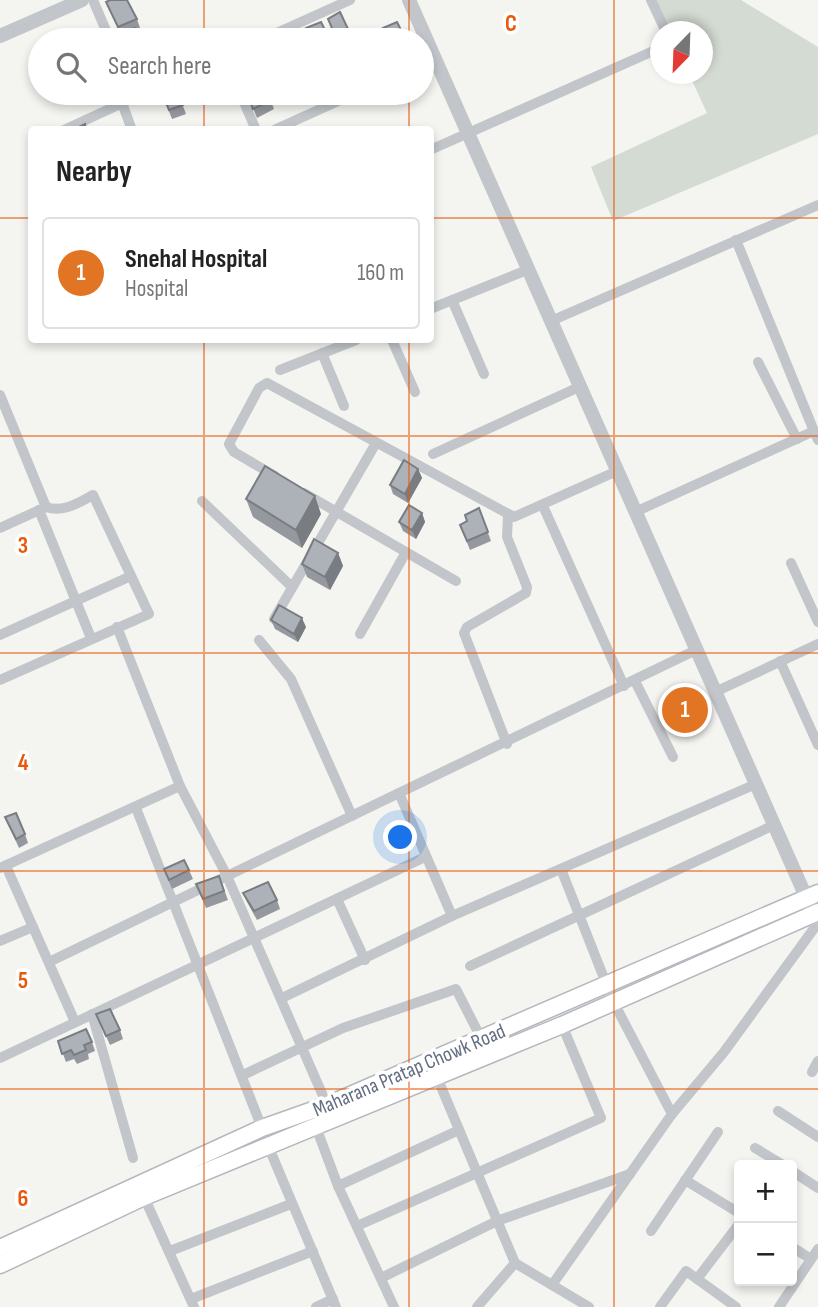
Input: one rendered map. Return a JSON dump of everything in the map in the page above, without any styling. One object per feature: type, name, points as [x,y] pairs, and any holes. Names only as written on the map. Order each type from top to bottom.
[{"type":"main road","name":"Maharana Pratap Chowk Road","points":[[0,1265],[144,1197],[269,1148],[562,1025],[610,994],[812,895]]},
{"type":"main road","name":"Maharana Pratap Chowk Road","points":[[0,1248],[262,1128],[327,1105],[482,1040],[817,917]]},
{"type":"street","points":[[0,36],[82,0]]},
{"type":"street","points":[[93,0],[105,28]]},
{"type":"street","points":[[288,28],[350,0]]},
{"type":"street","points":[[409,0],[418,28]]},
{"type":"street","points":[[651,0],[661,21]]},
{"type":"street","points":[[434,148],[650,52]]},
{"type":"street","points":[[434,71],[468,134],[774,825],[812,895],[817,917],[724,1052],[672,1114],[552,1285]]},
{"type":"street","points":[[72,126],[117,105]]},
{"type":"street","points":[[122,105],[130,126]]},
{"type":"street","points":[[245,105],[254,126]]},
{"type":"street","points":[[283,126],[329,105]]},
{"type":"street","points":[[551,321],[818,205]]},
{"type":"street","points":[[635,512],[797,439],[816,436],[736,240]]},
{"type":"street","points":[[434,307],[527,270]]},
{"type":"street","points":[[453,300],[484,374]]},
{"type":"street","points":[[280,370],[349,343]]},
{"type":"street","points":[[393,343],[415,392]]},
{"type":"street","points":[[322,354],[344,406]]},
{"type":"street","points":[[758,362],[797,439]]},
{"type":"street","points":[[456,581],[231,450],[230,440],[259,388],[264,384],[272,384],[508,515],[519,516],[617,471]]},
{"type":"street","points":[[433,454],[579,387]]},
{"type":"street","points":[[0,395],[91,638]]},
{"type":"street","points":[[272,621],[376,443]]},
{"type":"street","points":[[0,528],[42,509],[55,510],[75,505],[93,495],[149,614],[0,680]]},
{"type":"street","points":[[202,501],[292,587]]},
{"type":"street","points":[[543,506],[624,686]]},
{"type":"street","points":[[507,744],[464,633],[467,627],[526,593],[527,587],[507,537],[508,515]]},
{"type":"street","points":[[360,634],[406,552]]},
{"type":"street","points":[[790,562],[818,622]]},
{"type":"street","points":[[0,635],[131,576]]},
{"type":"street","points":[[117,627],[180,786],[227,876],[274,989],[282,998],[327,1105]]},
{"type":"street","points":[[260,640],[291,679],[352,816]]},
{"type":"street","points":[[715,692],[818,644]]},
{"type":"street","points":[[49,962],[399,793],[507,744],[696,650]]},
{"type":"street","points":[[780,662],[818,745]]},
{"type":"street","points":[[635,681],[673,757]]},
{"type":"street","points":[[282,998],[453,916],[756,784]]},
{"type":"street","points":[[75,1022],[3,867],[180,786]]},
{"type":"street","points":[[399,793],[453,916]]},
{"type":"street","points":[[136,808],[262,1128]]},
{"type":"street","points":[[470,966],[774,825]]},
{"type":"street","points":[[0,1058],[425,857]]},
{"type":"street","points":[[561,869],[610,994],[672,1114]]},
{"type":"street","points":[[337,899],[365,960]]},
{"type":"street","points":[[0,941],[33,927]]},
{"type":"street","points":[[243,1076],[343,1028],[456,989],[482,1040]]},
{"type":"street","points":[[92,1014],[133,1158]]},
{"type":"street","points":[[356,1226],[601,1118],[562,1025]]},
{"type":"street","points":[[431,1061],[515,1263],[589,1307]]},
{"type":"street","points":[[812,1072],[818,1061]]},
{"type":"street","points":[[778,1111],[818,1137]]},
{"type":"street","points":[[316,1127],[338,1186],[394,1307]]},
{"type":"street","points":[[338,1186],[459,1130]]},
{"type":"street","points":[[651,1231],[718,1132]]},
{"type":"street","points":[[269,1148],[335,1303],[316,1307]]},
{"type":"street","points":[[755,1148],[775,1160]]},
{"type":"street","points":[[381,1278],[497,1221],[630,1174]]},
{"type":"street","points":[[797,1174],[818,1188]]},
{"type":"street","points":[[685,1180],[734,1210]]},
{"type":"street","points":[[144,1197],[193,1303],[313,1251]]},
{"type":"street","points":[[170,1251],[292,1204]]},
{"type":"street","points":[[697,1279],[734,1231]]},
{"type":"street","points":[[779,1307],[818,1248]]},
{"type":"street","points":[[797,1250],[811,1259]]},
{"type":"street","points":[[477,1307],[515,1263]]},
{"type":"street","points":[[660,1307],[686,1271],[736,1307]]},
{"type":"shaded area","points":[[656,0],[741,0],[818,47],[818,134],[613,221],[591,167],[707,113],[694,84],[713,84],[713,21],[665,21]]},
{"type":"building","points":[[127,0],[137,19],[118,27],[106,2]]},
{"type":"building","points":[[340,12],[348,28],[332,28],[328,19]]},
{"type":"building","points":[[321,22],[324,28],[306,28]]},
{"type":"building","points":[[397,22],[400,28],[383,28]]},
{"type":"building","points":[[167,105],[183,105],[169,110]]},
{"type":"building","points":[[404,460],[418,469],[405,494],[390,485]]},
{"type":"building","points":[[265,466],[315,496],[296,530],[246,499]]},
{"type":"building","points":[[409,505],[422,513],[412,530],[399,522]]},
{"type":"building","points":[[479,508],[488,532],[467,541],[460,525],[467,521],[465,515]]},
{"type":"building","points":[[314,539],[338,553],[325,577],[302,564]]},
{"type":"building","points":[[279,605],[302,618],[294,634],[271,620]]},
{"type":"building","points":[[687,687],[693,700],[670,712],[663,699]]},
{"type":"building","points":[[16,813],[25,834],[16,839],[5,817]]},
{"type":"building","points":[[184,860],[189,870],[169,880],[164,869]]},
{"type":"building","points":[[219,876],[224,891],[203,899],[196,884]]},
{"type":"building","points":[[268,882],[277,900],[254,911],[243,893]]},
{"type":"building","points":[[110,1009],[120,1030],[106,1036],[96,1014]]},
{"type":"building","points":[[86,1029],[92,1042],[84,1045],[86,1050],[74,1055],[71,1050],[62,1054],[58,1041]]},
{"type":"place","name":"Snehal Hospital","points":[[685,710]]}]
